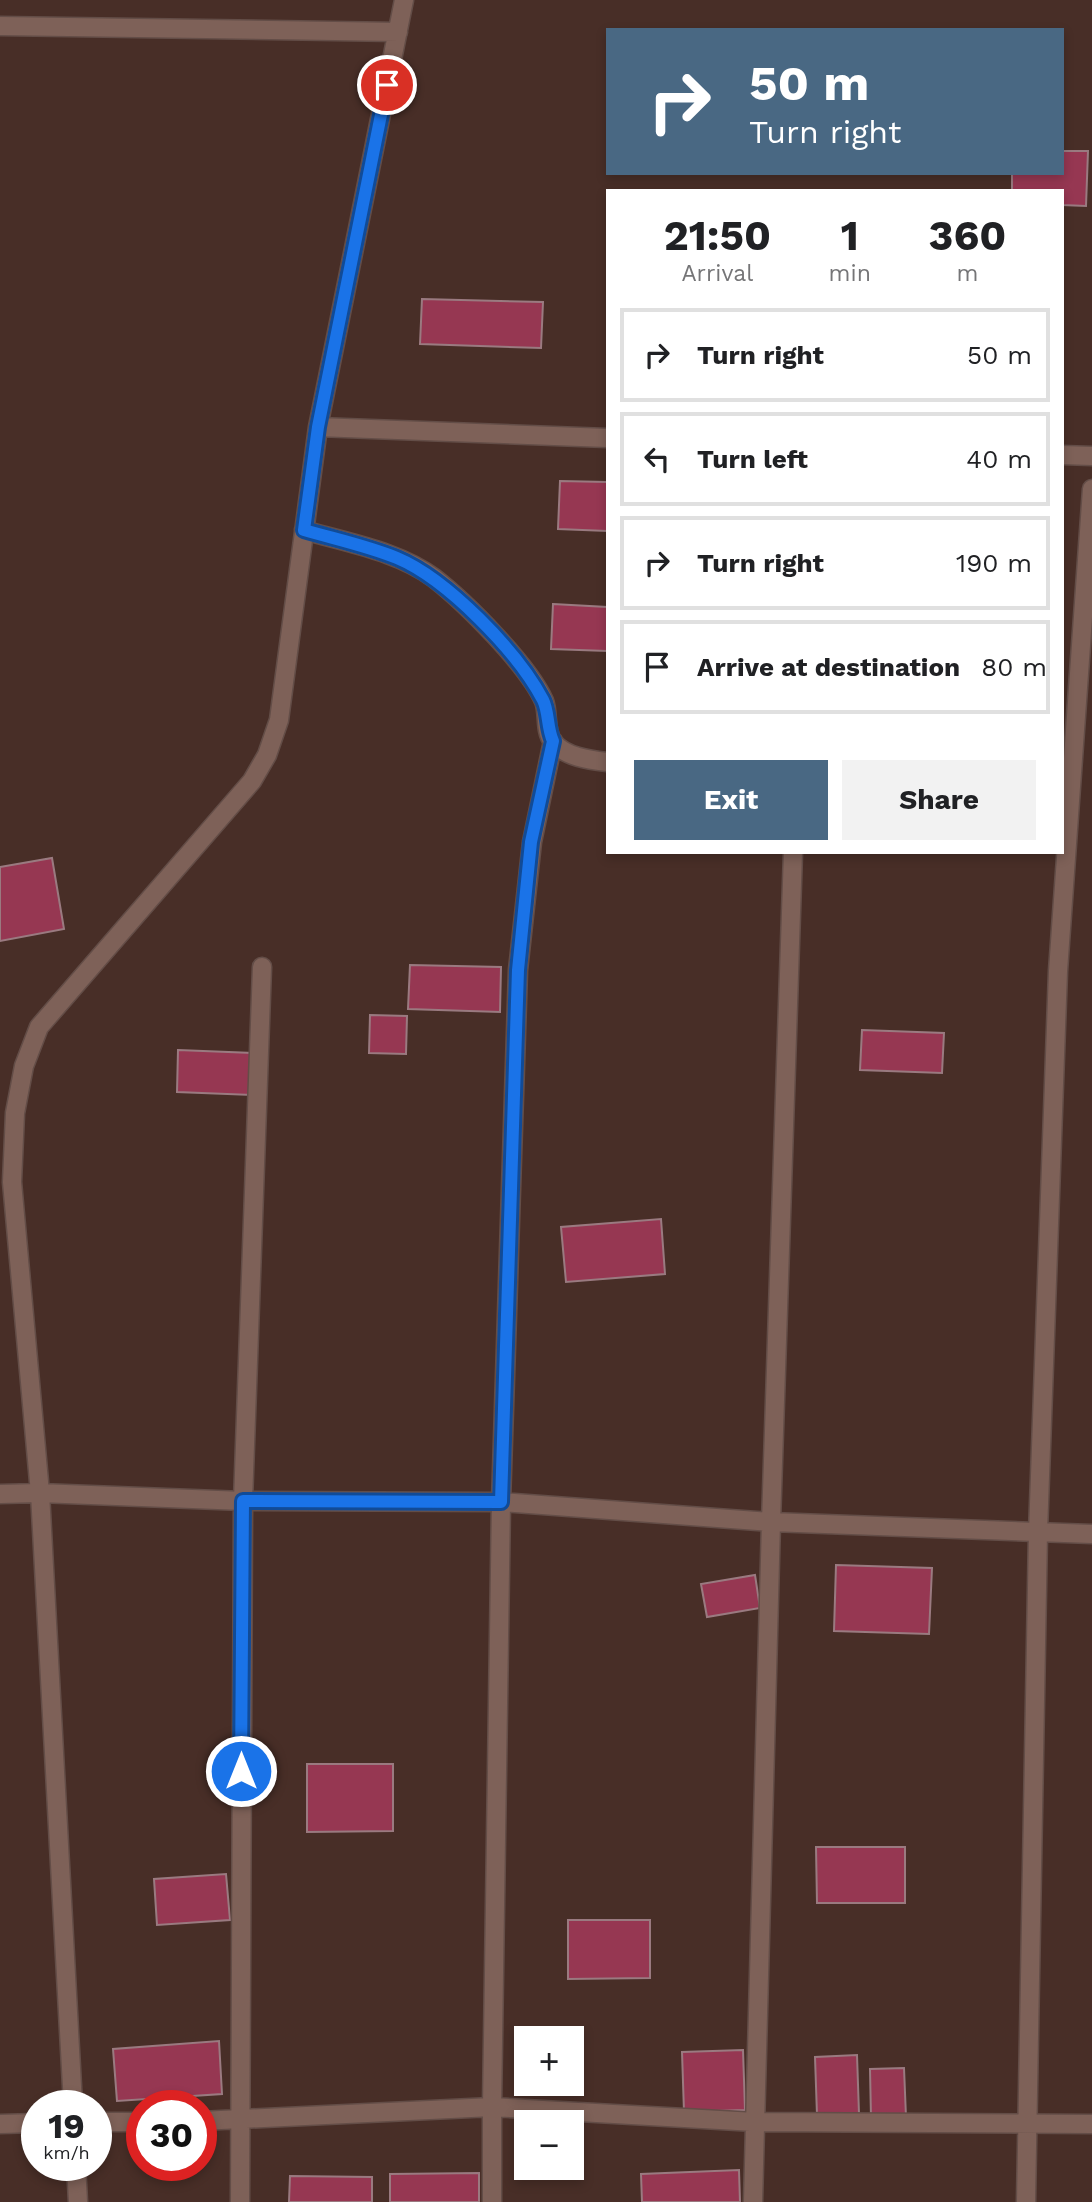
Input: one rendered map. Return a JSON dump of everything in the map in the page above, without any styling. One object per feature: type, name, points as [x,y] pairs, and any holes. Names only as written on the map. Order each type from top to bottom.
[{"type":"street","points":[[72,2090],[40,1493],[12,1182],[15,1113],[24,1066],[39,1027],[252,781],[267,755],[279,720],[318,427],[404,0]]},
{"type":"street","points":[[0,26],[398,32]]},
{"type":"street","points":[[318,427],[606,438]]},
{"type":"street","points":[[1064,455],[1092,456]]},
{"type":"street","points":[[1026,2202],[1038,1532],[1058,971],[1092,489]]},
{"type":"street","points":[[304,530],[397,558],[432,577],[503,646],[534,686],[544,702],[548,731],[553,741],[563,751],[590,760],[606,762]]},
{"type":"street","points":[[492,2202],[501,1502],[518,970],[531,842],[553,741]]},
{"type":"street","points":[[753,2202],[771,1522],[793,854]]},
{"type":"street","points":[[240,2202],[243,1501],[262,967]]},
{"type":"street","points":[[0,1494],[40,1493],[243,1501],[501,1502],[771,1522],[1092,1534]]},
{"type":"street","points":[[217,2121],[492,2106],[755,2123],[1092,2124]]},
{"type":"street","points":[[0,2124],[21,2123]]},
{"type":"street","points":[[77,2181],[78,2202]]},
{"type":"building","points":[[1064,151],[1088,151],[1086,206],[1064,205],[1064,189],[1012,189],[1012,175],[1064,175]]},
{"type":"building","points":[[422,299],[543,302],[541,348],[420,344]]},
{"type":"building","points":[[560,481],[606,482],[606,531],[558,529]]},
{"type":"building","points":[[553,604],[606,607],[606,651],[551,649]]},
{"type":"building","points":[[52,858],[64,929],[0,941],[0,867]]},
{"type":"building","points":[[410,965],[501,967],[500,1012],[408,1009]]},
{"type":"building","points":[[370,1015],[407,1016],[406,1054],[369,1053]]},
{"type":"building","points":[[862,1030],[944,1033],[942,1073],[860,1070]]},
{"type":"building","points":[[178,1050],[253,1053],[252,1095],[177,1092]]},
{"type":"building","points":[[661,1219],[665,1274],[566,1282],[561,1227]]},
{"type":"building","points":[[836,1565],[932,1568],[929,1634],[834,1631]]},
{"type":"building","points":[[755,1575],[760,1608],[707,1617],[701,1584]]},
{"type":"building","points":[[307,1764],[393,1764],[393,1831],[307,1832]]},
{"type":"building","points":[[816,1847],[905,1847],[905,1903],[817,1903]]},
{"type":"building","points":[[226,1874],[230,1920],[157,1925],[154,1879]]},
{"type":"building","points":[[568,1920],[650,1920],[650,1978],[568,1979]]},
{"type":"building","points":[[219,2041],[222,2094],[217,2094],[217,2090],[126,2090],[126,2100],[117,2101],[113,2049]]},
{"type":"building","points":[[743,2050],[745,2110],[684,2112],[682,2052]]},
{"type":"building","points":[[857,2055],[859,2114],[817,2115],[815,2057]]},
{"type":"building","points":[[904,2068],[906,2117],[871,2118],[870,2069]]},
{"type":"building","points":[[739,2170],[740,2202],[642,2202],[641,2174]]},
{"type":"building","points":[[479,2173],[479,2202],[390,2202],[390,2174]]},
{"type":"building","points":[[290,2176],[372,2177],[372,2202],[289,2202]]},
{"type":"route","points":[[241,1771],[243,1501],[501,1502],[518,970],[531,842],[553,741],[548,731],[544,702],[521,668],[459,600],[432,577],[397,558],[304,530],[318,427],[387,85]]}]
